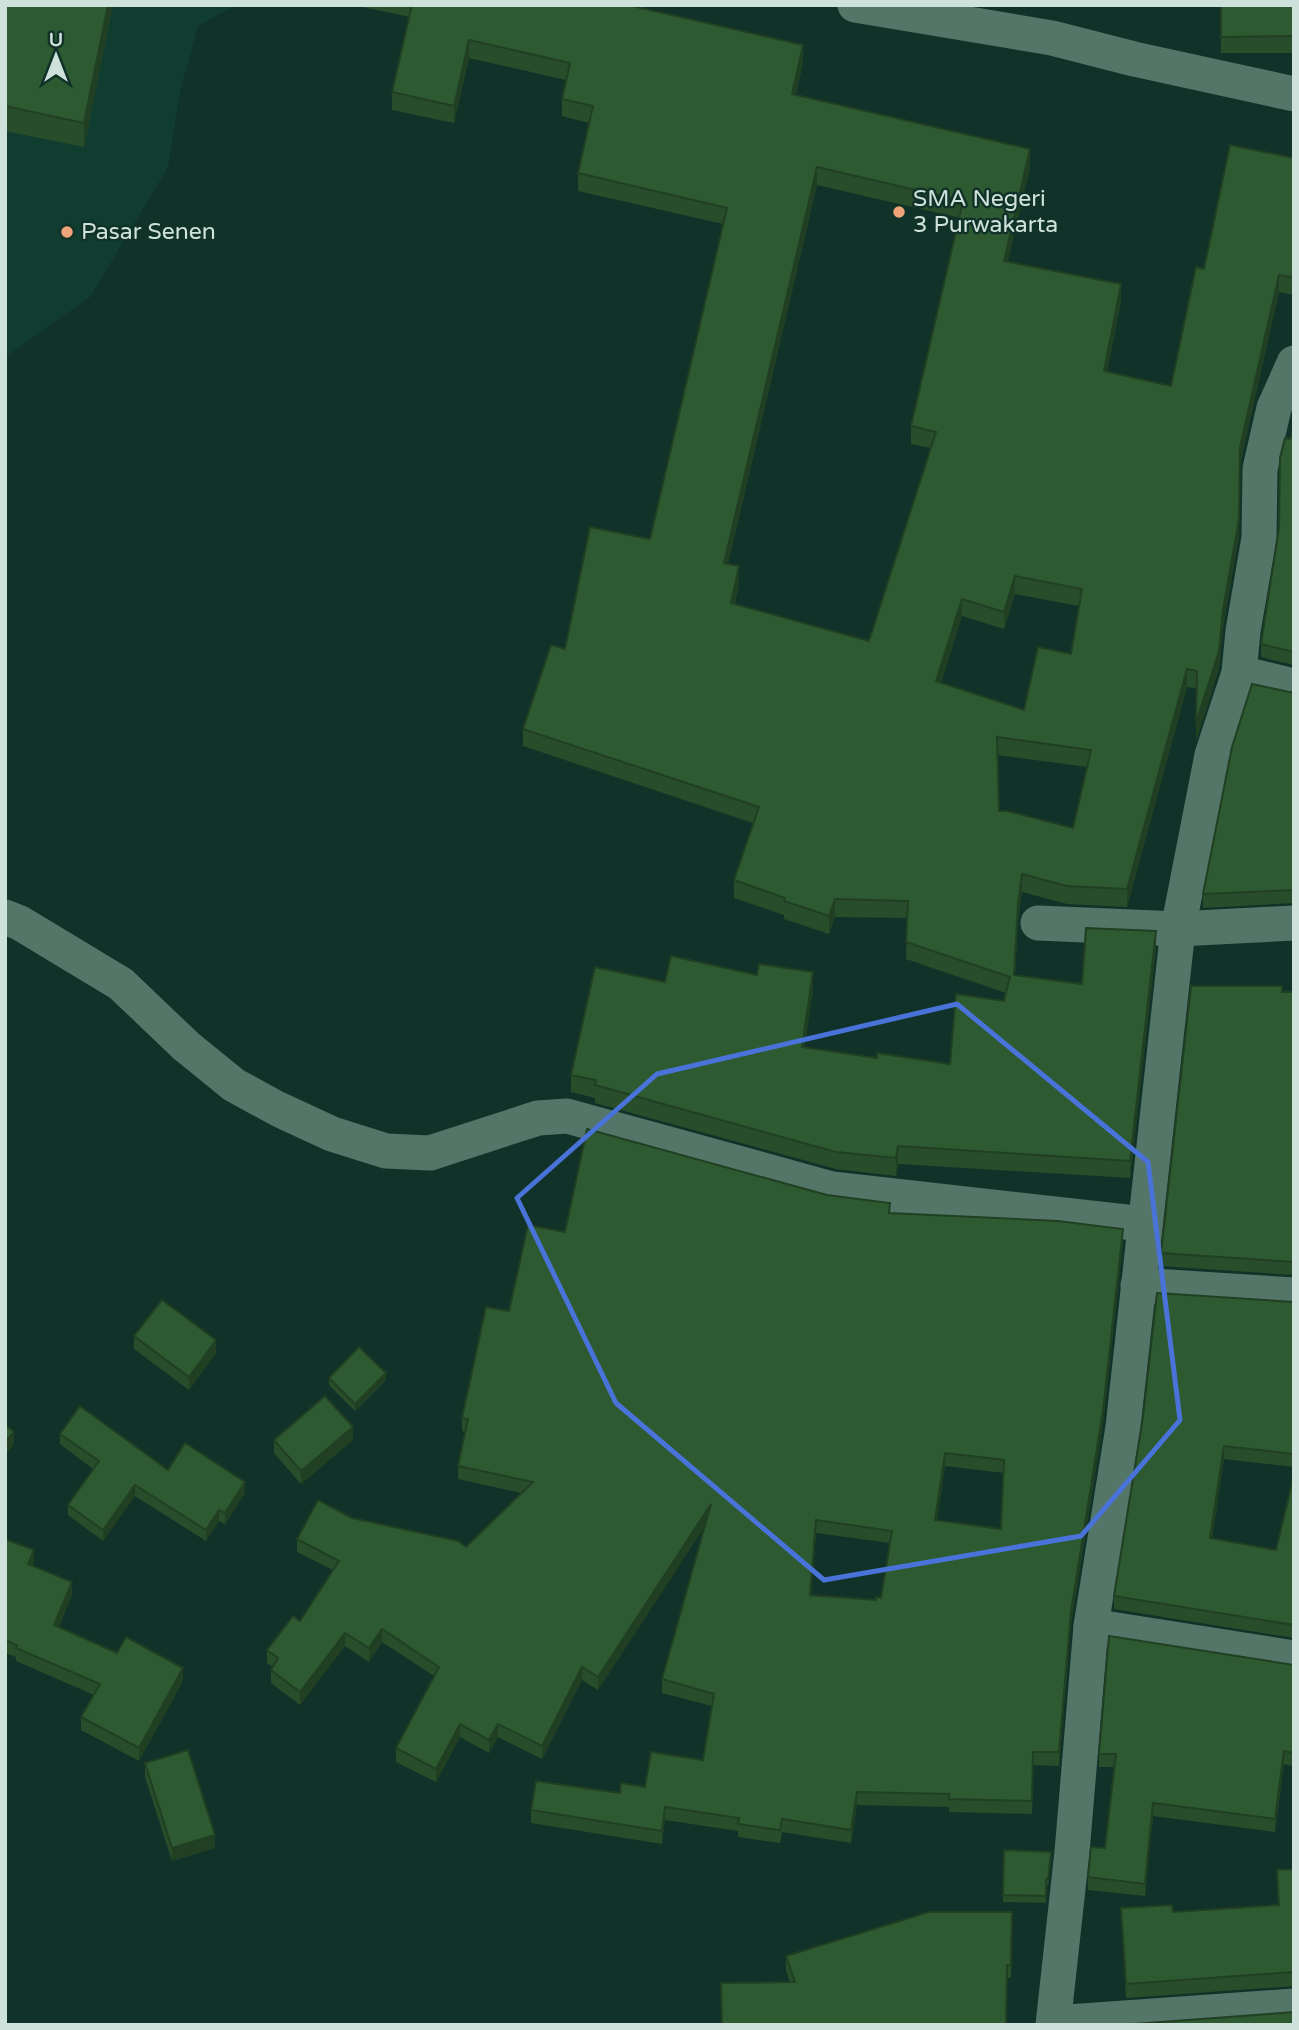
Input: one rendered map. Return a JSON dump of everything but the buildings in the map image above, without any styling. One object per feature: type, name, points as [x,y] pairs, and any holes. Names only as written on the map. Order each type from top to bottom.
[{"type":"street","points":[[855,5],[1052,38],[1294,94]]},
{"type":"street","points":[[1294,363],[1274,408],[1260,469],[1259,538],[1243,631],[1239,673],[1212,755],[1178,929],[1123,1427],[1091,1626],[1054,2024],[1294,2007]]},
{"type":"street","points":[[1239,673],[1294,686]]},
{"type":"street","points":[[5,917],[20,923],[121,984],[186,1046],[234,1085],[332,1134],[386,1151],[430,1153],[538,1118],[567,1116],[832,1189],[1144,1224]]},
{"type":"street","points":[[1038,923],[1178,929],[1294,923]]},
{"type":"street","points":[[1138,1285],[1294,1295]]},
{"type":"street","points":[[1091,1626],[1294,1658]]},
{"type":"highlighted area","points":[[957,1004],[1148,1162],[1180,1420],[1081,1536],[824,1580],[616,1403],[517,1198],[657,1074]]},
{"type":"shaded area","name":"Pasar Senen","points":[[5,5],[236,5],[198,26],[180,92],[168,167],[90,297],[5,357]]},
{"type":"place","name":"SMA Negeri 3 Purwakarta","points":[[899,212]]},
{"type":"place","name":"Pasar Senen","points":[[67,232]]}]
